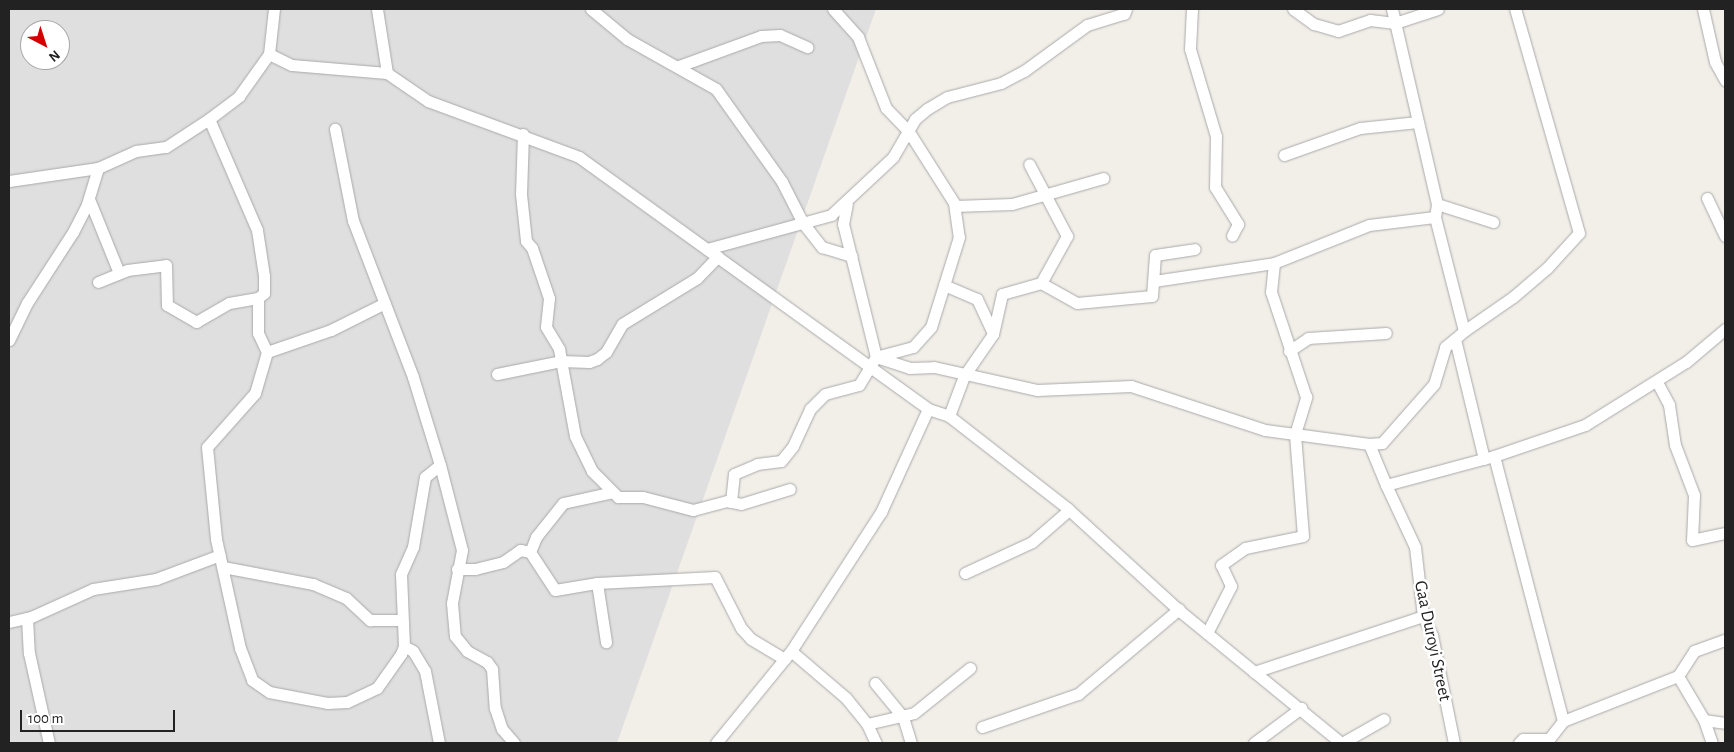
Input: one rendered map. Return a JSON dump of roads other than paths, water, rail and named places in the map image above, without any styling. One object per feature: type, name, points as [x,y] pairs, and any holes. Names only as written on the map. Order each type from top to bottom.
[{"type":"street","points":[[9,181],[98,168],[136,151],[166,147],[209,119],[239,96],[269,54],[274,9]]},
{"type":"street","points":[[377,9],[387,73]]},
{"type":"street","points":[[591,9],[627,39],[679,66],[716,89],[782,182],[804,222],[822,247],[852,256]]},
{"type":"street","points":[[731,502],[734,474],[757,464],[781,461],[792,446],[810,409],[825,394],[859,384],[874,362],[913,348],[931,327],[959,237],[955,206],[909,132],[886,108],[858,37],[833,9]]},
{"type":"street","points":[[707,249],[831,215],[847,204],[893,157],[915,119],[947,96],[1001,83],[1024,71],[1087,25],[1124,14],[1126,9]]},
{"type":"street","points":[[1192,9],[1190,50],[1216,136],[1215,187],[1238,224],[1232,236]]},
{"type":"street","points":[[1293,9],[1330,30],[1347,29],[1370,20],[1395,24],[1438,9]]},
{"type":"street","points":[[1392,9],[1437,204],[1435,217],[1464,331]]},
{"type":"street","points":[[874,362],[909,368],[934,367],[964,376],[1037,390],[1130,386],[1265,430],[1369,444],[1382,443],[1434,384],[1445,347],[1540,274],[1579,233],[1515,9]]},
{"type":"street","points":[[1703,9],[1715,62],[1725,80]]},
{"type":"street","points":[[679,66],[761,36],[780,35],[807,46]]},
{"type":"street","points":[[269,54],[292,65],[387,73],[428,101],[523,134],[579,157],[707,249],[874,362],[928,409],[949,416],[1069,510],[1179,610],[1301,708],[1341,743],[1384,719]]},
{"type":"street","points":[[98,282],[119,273],[166,265],[167,305],[196,322],[229,303],[258,298],[264,293],[264,276],[257,230],[209,119]]},
{"type":"street","points":[[1284,155],[1360,128],[1418,122]]},
{"type":"street","points":[[335,129],[353,220],[413,377],[440,465],[462,550],[452,603],[455,636],[466,651],[487,662],[492,669],[495,708],[502,729],[514,743]]},
{"type":"street","points":[[523,134],[520,194],[526,241],[532,248],[548,298],[546,327],[559,349],[575,436],[592,470],[618,497],[643,497],[693,510],[731,502],[741,504],[790,489]]},
{"type":"street","points":[[1029,164],[1067,236],[1041,283]]},
{"type":"street","points":[[9,340],[27,303],[73,232],[89,199],[98,168]]},
{"type":"street","points":[[955,206],[1012,204],[1103,178]]},
{"type":"street","points":[[1707,198],[1725,236]]},
{"type":"street","points":[[89,199],[119,273]]},
{"type":"street","points":[[847,204],[843,224],[852,256],[874,362]]},
{"type":"street","points":[[1437,204],[1493,222]]},
{"type":"street","points":[[1154,280],[1274,264],[1369,225],[1435,217]]},
{"type":"street","points":[[949,416],[964,376],[993,334],[1002,294],[1041,283],[1077,303],[1152,296],[1155,255],[1195,249]]},
{"type":"street","points":[[497,374],[561,361],[589,362],[597,359],[606,352],[622,324],[697,278],[718,256]]},
{"type":"street","points":[[1207,633],[1231,586],[1221,565],[1245,548],[1303,536],[1295,434],[1306,397],[1289,351],[1271,292],[1274,264]]},
{"type":"street","points":[[944,285],[977,299],[993,334]]},
{"type":"street","points":[[258,298],[258,333],[267,352],[255,393],[207,447],[220,555],[246,668],[252,680],[269,692],[300,700],[347,702],[377,688],[396,664],[404,646],[401,574],[413,548],[425,477],[440,465]]},
{"type":"street","points":[[267,352],[331,330],[384,303]]},
{"type":"street","points":[[1386,485],[1489,457],[1584,425],[1657,382],[1725,329]]},
{"type":"street","points":[[1289,351],[1308,338],[1386,333]]},
{"type":"street","points":[[1456,339],[1563,721]]},
{"type":"street","points":[[1657,382],[1669,405],[1675,445],[1694,495],[1692,540],[1725,533]]},
{"type":"street","points":[[716,743],[788,655],[882,512],[928,409]]},
{"type":"street","name":"Gaa Duroyi Street","points":[[1369,444],[1415,547],[1423,616],[1432,635],[1454,743]]},
{"type":"street","points":[[530,552],[536,537],[563,503],[613,492]]},
{"type":"street","points":[[965,573],[1032,542],[1069,510]]},
{"type":"street","points":[[457,569],[475,569],[504,562],[520,550],[530,552],[555,590],[597,583],[715,577],[741,628],[751,640],[788,655],[846,698],[867,724],[876,743]]},
{"type":"street","points":[[9,622],[26,618],[93,589],[156,579],[220,555]]},
{"type":"street","points":[[223,567],[313,584],[346,598],[370,620],[402,620]]},
{"type":"street","points":[[597,583],[606,642]]},
{"type":"street","points":[[982,727],[1078,694],[1179,610]]},
{"type":"street","points":[[1254,672],[1423,616]]},
{"type":"street","points":[[26,618],[29,652],[49,743]]},
{"type":"street","points":[[1520,743],[1522,739],[1549,739],[1563,721],[1678,676],[1694,651],[1725,640]]},
{"type":"street","points":[[404,646],[413,651],[425,671],[440,743]]},
{"type":"street","points":[[867,724],[914,713],[970,668]]},
{"type":"street","points":[[1678,676],[1704,720],[1712,743]]},
{"type":"street","points":[[875,683],[903,717],[911,743]]},
{"type":"street","points":[[1254,743],[1301,708]]},
{"type":"street","points":[[1704,720],[1725,723]]}]
